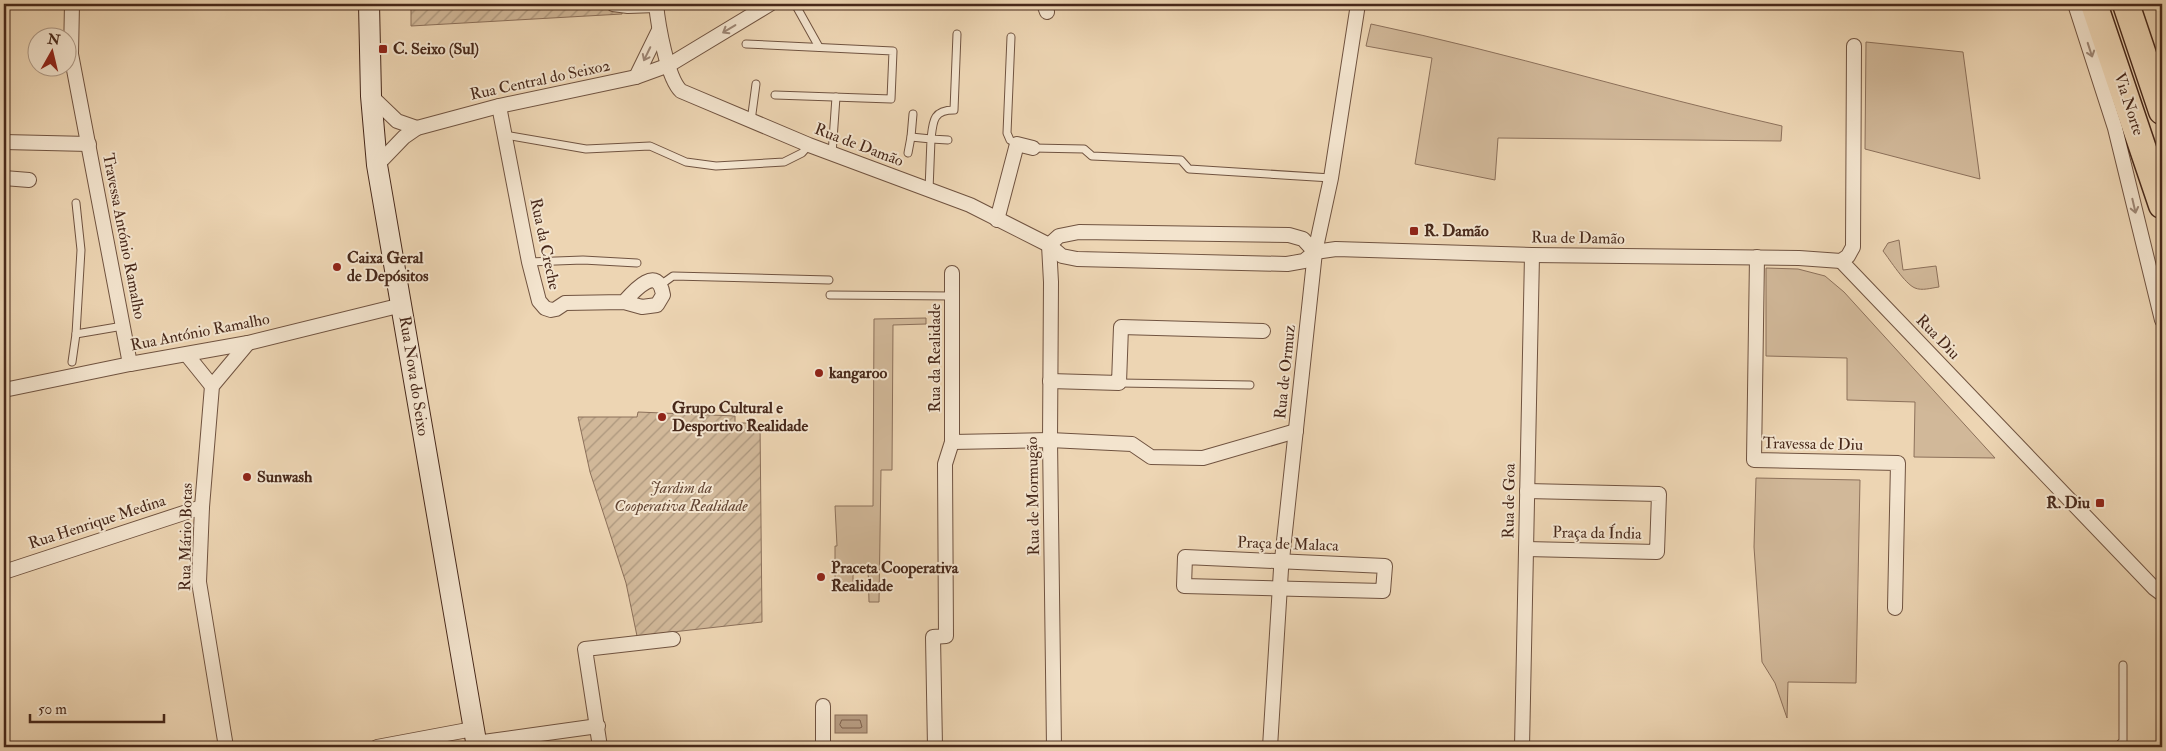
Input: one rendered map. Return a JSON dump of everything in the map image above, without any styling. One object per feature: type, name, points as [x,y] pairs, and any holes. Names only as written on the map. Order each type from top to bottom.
[{"type":"highway","name":"Via Norte","points":[[2094,4],[2162,205]]},
{"type":"highway","name":"Via Norte","points":[[2126,4],[2162,111]]},
{"type":"highway","points":[[2139,4],[2151,82]]},
{"type":"main road","name":"Rua Nova do Seixo","points":[[369,4],[371,96],[377,165],[475,740]]},
{"type":"street","name":"Travessa António Ramalho","points":[[72,4],[71,54],[130,364]]},
{"type":"street","points":[[613,4],[628,6],[656,5]]},
{"type":"street","name":"Rua Central do Seixo2","points":[[377,165],[404,137],[418,128],[499,106],[636,77],[669,65],[770,4]]},
{"type":"street","name":"Rua de Ormuz","points":[[1270,747],[1282,561],[1315,252],[1331,178],[1358,4]]},
{"type":"street","points":[[2075,4],[2115,128],[2162,320]]},
{"type":"street","name":"Rua de Damão","points":[[656,5],[659,30],[669,65],[675,83],[681,91],[809,145],[970,206],[1049,245],[1062,256],[1087,260],[1287,264],[1304,262],[1315,252],[1336,249],[1532,256],[1757,257],[1841,261]]},
{"type":"street","points":[[636,77],[659,30]]},
{"type":"street","points":[[1841,261],[1848,256],[1853,247],[1854,46]]},
{"type":"street","points":[[371,96],[397,121],[418,128]]},
{"type":"street","name":"Rua da Creche","points":[[499,106],[529,262],[539,301],[545,308],[556,308],[565,303],[624,302],[642,307],[657,305],[663,295],[659,286]]},
{"type":"street","points":[[4,142],[89,144]]},
{"type":"street","points":[[997,220],[1017,144],[1033,148]]},
{"type":"street","points":[[4,178],[29,180]]},
{"type":"street","points":[[1049,245],[1059,236],[1078,232],[1288,235],[1303,238],[1315,252]]},
{"type":"street","name":"Rua de Mormugão","points":[[1049,245],[1051,282],[1050,440],[1054,747]]},
{"type":"street","name":"Rua de Goa","points":[[1522,747],[1532,256]]},
{"type":"street","name":"Travessa de Diu","points":[[1757,257],[1754,460],[1898,463],[1895,608]]},
{"type":"street","name":"Rua Diu","points":[[1841,261],[2154,588],[2162,594]]},
{"type":"street","name":"Rua da Realidade","points":[[935,747],[933,637],[946,636],[945,464],[952,442],[952,273]]},
{"type":"street","points":[[624,302],[642,283],[649,280],[659,286]]},
{"type":"street","name":"Rua António Ramalho","points":[[4,390],[130,364],[248,343],[402,305]]},
{"type":"street","points":[[1050,381],[1119,383],[1120,327],[1263,331]]},
{"type":"street","points":[[187,355],[212,386],[248,343]]},
{"type":"street","name":"Rua Mário Botas","points":[[212,386],[202,507],[199,582],[226,747]]},
{"type":"street","points":[[952,442],[1050,440],[1132,444],[1151,457],[1203,458],[1296,431]]},
{"type":"street","name":"Praça da Índia","points":[[1526,549],[1657,552],[1659,494],[1527,491]]},
{"type":"street","name":"Rua Henrique Medina","points":[[4,572],[202,507]]},
{"type":"street","name":"Praça de Malaca","points":[[1185,557],[1385,566],[1383,591],[1280,589],[1184,586],[1185,557]]},
{"type":"street","points":[[600,747],[585,649],[673,639]]},
{"type":"street","points":[[823,706],[823,747]]},
{"type":"street","points":[[377,747],[475,740],[598,726]]},
{"type":"lane","points":[[795,4],[819,47]]},
{"type":"lane","points":[[929,190],[931,139],[934,118],[945,110],[954,110],[957,34]]},
{"type":"lane","points":[[1011,37],[1007,133],[1010,140],[1017,144]]},
{"type":"lane","points":[[746,44],[893,51],[891,99],[775,94]]},
{"type":"lane","points":[[751,121],[756,84]]},
{"type":"lane","points":[[832,154],[836,97]]},
{"type":"lane","points":[[908,152],[912,137],[912,114]]},
{"type":"lane","points":[[504,135],[586,148],[650,146],[686,162],[716,166],[784,162],[802,153],[809,145]]},
{"type":"lane","points":[[912,137],[948,140]]},
{"type":"lane","points":[[1033,148],[1084,149],[1092,156],[1181,160],[1189,169],[1331,178]]},
{"type":"lane","points":[[72,362],[76,334],[81,250],[76,203]]},
{"type":"lane","points":[[529,262],[583,260],[637,263]]},
{"type":"lane","points":[[659,286],[673,276],[829,280]]},
{"type":"lane","points":[[830,294],[952,296]]},
{"type":"lane","points":[[76,334],[123,326]]},
{"type":"lane","points":[[1119,383],[1250,385]]},
{"type":"lane","points":[[2117,747],[2123,741],[2123,665]]},
{"type":"green space","points":[[411,4],[608,4],[623,8],[622,14],[411,26]]},
{"type":"green space","points":[[1371,24],[1423,35],[1782,126],[1781,141],[1498,138],[1495,180],[1415,164],[1432,58],[1366,46]]},
{"type":"green space","points":[[1866,42],[1963,52],[1980,179],[1865,149]]},
{"type":"green space","points":[[1899,240],[1903,270],[1936,266],[1939,287],[1918,289],[1911,286],[1902,277],[1883,251],[1888,243]]},
{"type":"green space","points":[[1766,268],[1798,269],[1825,276],[1844,292],[1995,458],[1914,457],[1915,402],[1847,400],[1847,358],[1766,356]]},
{"type":"green space","points":[[926,318],[926,324],[893,325],[892,470],[881,470],[879,602],[869,602],[868,566],[853,566],[853,588],[835,588],[835,546],[837,546],[835,506],[873,506],[874,319]]},
{"type":"green space","name":"Jardim da Cooperativa Realidade","points":[[638,412],[735,416],[735,423],[760,423],[762,622],[637,636],[626,583],[590,472],[578,417],[637,417]]},
{"type":"green space","points":[[1756,478],[1860,480],[1856,683],[1788,682],[1787,718],[1775,683],[1762,662],[1754,547]]},
{"type":"water","points":[[835,715],[867,715],[867,733],[835,733]]},
{"type":"place","name":"C. Seixo (Sul)","points":[[383,49]]},
{"type":"place","name":"R. Damão","points":[[1414,231]]},
{"type":"place","name":"Caixa Geral de Depósitos","points":[[337,267]]},
{"type":"place","name":"kangaroo","points":[[819,373]]},
{"type":"place","name":"Grupo Cultural e Desportivo Realidade","points":[[662,417]]},
{"type":"place","name":"Sunwash","points":[[247,477]]},
{"type":"place","name":"R. Diu","points":[[2100,503]]},
{"type":"place","name":"Praceta Cooperativa Realidade","points":[[821,577]]}]
